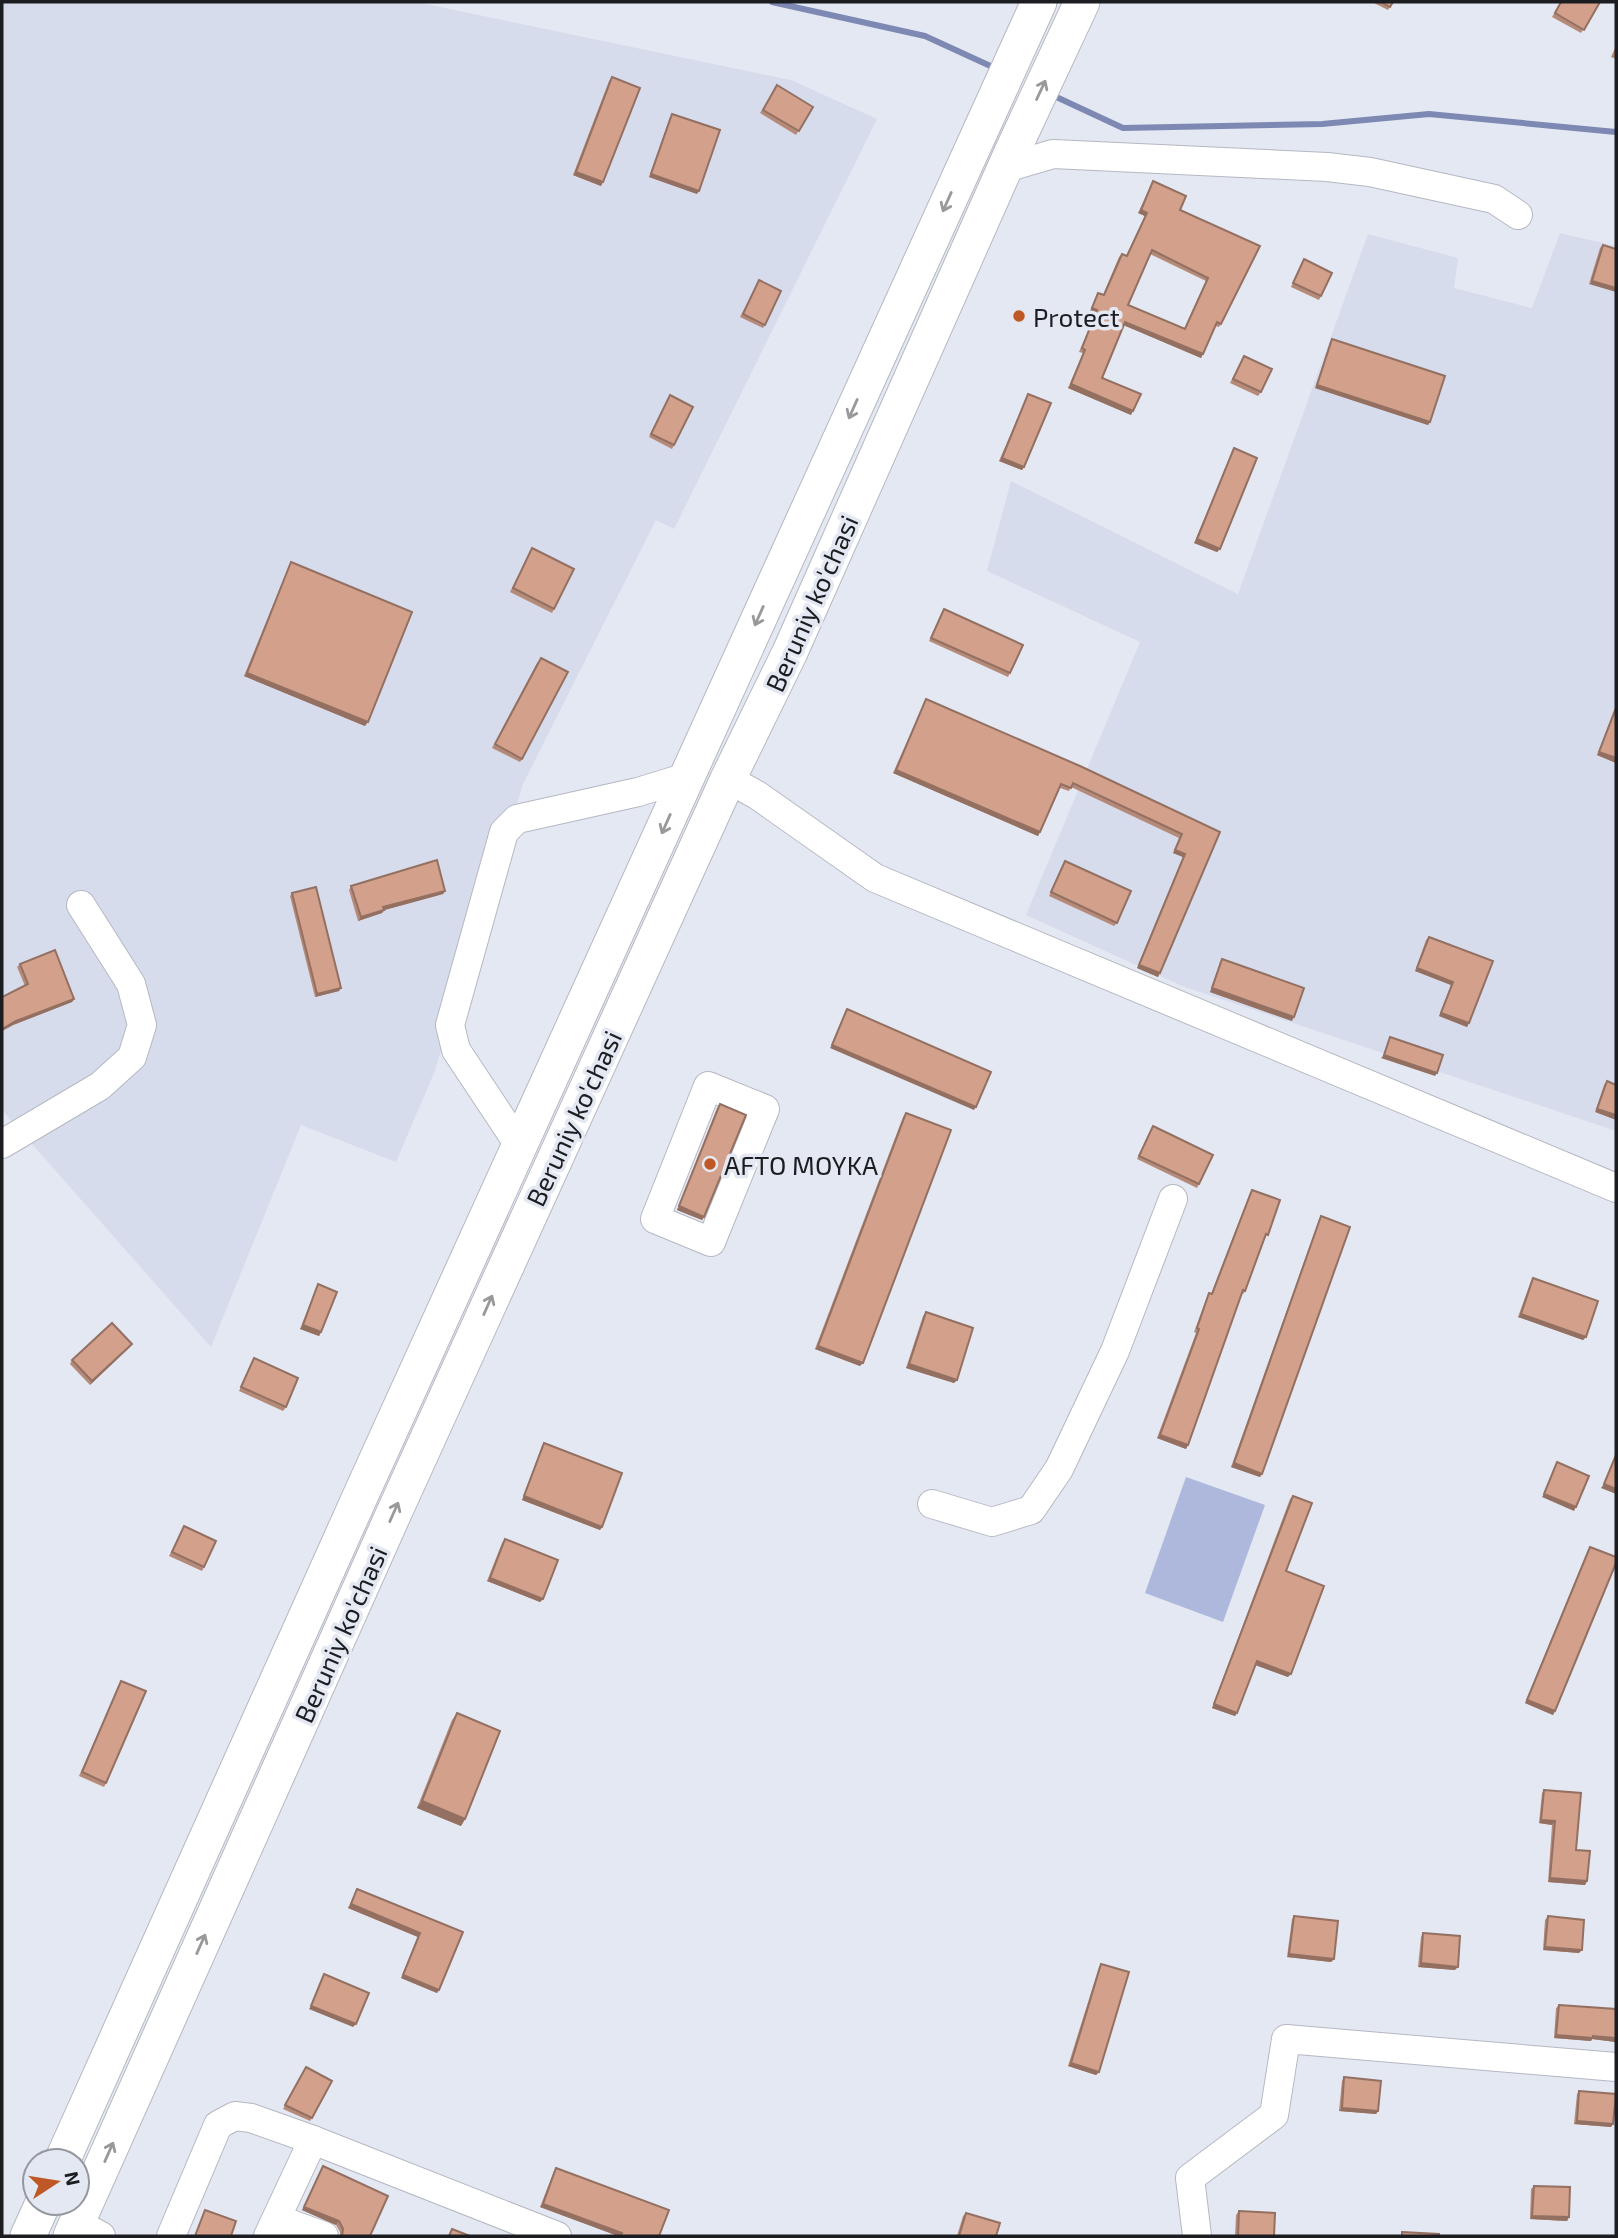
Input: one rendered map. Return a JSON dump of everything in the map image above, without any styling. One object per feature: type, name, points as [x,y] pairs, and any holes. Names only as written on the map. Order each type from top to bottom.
[{"type":"main road","name":"Beruniy ko'chasi","points":[[68,2147],[1039,2]]},
{"type":"main road","name":"Beruniy ko'chasi","points":[[83,2232],[524,1226],[790,652],[1082,2]]},
{"type":"main road","points":[[881,349],[918,366]]},
{"type":"main road","points":[[490,1211],[524,1226]]},
{"type":"main road","points":[[29,2236],[37,2217]]},
{"type":"street","points":[[1009,160],[1053,154],[1327,167],[1370,172],[1494,199],[1518,215]]},
{"type":"street","points":[[520,1145],[456,1050],[450,1025],[504,832],[517,819],[638,792],[687,777]]},
{"type":"street","points":[[729,779],[757,795],[875,878],[1616,1188]]},
{"type":"street","points":[[2,1144],[100,1086],[132,1057],[142,1025],[131,984],[81,905]]},
{"type":"street","points":[[708,1086],[765,1109],[711,1242],[655,1219],[708,1086]]},
{"type":"street","points":[[932,1504],[992,1522],[1031,1510],[1059,1469],[1115,1351],[1173,1199]]},
{"type":"street","points":[[1197,2236],[1190,2178],[1274,2115],[1286,2039],[1616,2067]]},
{"type":"street","points":[[171,2236],[218,2125],[235,2116],[251,2118],[313,2140],[557,2236]]},
{"type":"street","points":[[313,2140],[272,2227],[324,2236]]},
{"type":"shaded area","points":[[2,2],[416,2],[791,80],[877,119],[674,529],[656,520],[523,784],[434,1073],[396,1162],[301,1125],[211,1347],[2,1110]]},
{"type":"shaded area","points":[[1560,233],[1616,246],[1616,1131],[1182,986],[1026,915],[1140,642],[987,571],[1011,481],[1238,594],[1368,234],[1458,258],[1454,288],[1532,308]]},
{"type":"shaded area","points":[[1186,1477],[1265,1505],[1223,1622],[1145,1593]]},
{"type":"building","points":[[1561,2],[1600,2],[1584,30],[1555,13]]},
{"type":"building","points":[[612,77],[640,88],[603,182],[576,172]]},
{"type":"building","points":[[777,85],[813,107],[799,131],[763,110]]},
{"type":"building","points":[[672,114],[720,130],[699,191],[651,174]]},
{"type":"building","points":[[1153,181],[1186,196],[1180,210],[1260,246],[1221,324],[1217,322],[1203,354],[1125,322],[1102,378],[1141,394],[1133,411],[1071,384],[1097,310],[1092,308],[1098,293],[1104,295],[1122,254],[1127,256],[1147,213],[1141,210]],"holes":[[[1152,250],[1208,278],[1185,329],[1128,305]]]},
{"type":"building","points":[[1603,245],[1616,249],[1616,288],[1592,281]]},
{"type":"building","points":[[1304,259],[1332,273],[1321,296],[1293,283]]},
{"type":"building","points":[[759,280],[781,291],[765,325],[743,314]]},
{"type":"building","points":[[1332,339],[1445,376],[1430,422],[1317,385]]},
{"type":"building","points":[[1244,356],[1272,369],[1261,392],[1233,379]]},
{"type":"building","points":[[1028,394],[1051,403],[1024,467],[1002,458]]},
{"type":"building","points":[[670,395],[693,407],[674,445],[651,434]]},
{"type":"building","points":[[1234,448],[1257,458],[1220,549],[1197,539]]},
{"type":"building","points":[[532,548],[574,569],[554,609],[513,588]]},
{"type":"building","points":[[291,562],[412,612],[368,722],[247,673]]},
{"type":"building","points":[[944,609],[1023,645],[1010,673],[931,638]]},
{"type":"building","points":[[541,658],[568,672],[522,759],[495,744]]},
{"type":"building","points":[[926,699],[1080,766],[1220,832],[1160,973],[1139,965],[1185,854],[1175,850],[1182,834],[1073,783],[1071,788],[1061,784],[1040,832],[896,770]]},
{"type":"building","points":[[1616,708],[1616,758],[1599,752]]},
{"type":"building","points":[[437,860],[445,891],[383,907],[384,910],[361,917],[351,886]]},
{"type":"building","points":[[1065,861],[1131,891],[1117,923],[1051,892]]},
{"type":"building","points":[[316,887],[341,988],[317,994],[292,893]]},
{"type":"building","points":[[1429,937],[1493,961],[1469,1023],[1441,1013],[1453,982],[1417,968]]},
{"type":"building","points":[[55,950],[74,999],[2,1029],[2,997],[28,984],[20,964]]},
{"type":"building","points":[[1222,959],[1304,988],[1294,1017],[1212,988]]},
{"type":"building","points":[[847,1009],[991,1072],[976,1107],[832,1045]]},
{"type":"building","points":[[1390,1037],[1443,1055],[1437,1073],[1384,1055]]},
{"type":"building","points":[[1607,1081],[1616,1085],[1616,1115],[1597,1109]]},
{"type":"building","points":[[720,1104],[746,1115],[704,1217],[679,1206]]},
{"type":"building","points":[[906,1113],[951,1130],[863,1363],[818,1346]]},
{"type":"building","points":[[1153,1126],[1213,1155],[1199,1184],[1139,1156]]},
{"type":"building","points":[[1252,1190],[1280,1200],[1245,1291],[1243,1290],[1188,1445],[1160,1435],[1199,1329],[1197,1328],[1209,1293],[1212,1294]]},
{"type":"building","points":[[1321,1216],[1350,1227],[1262,1474],[1234,1463]]},
{"type":"building","points":[[1533,1278],[1598,1301],[1586,1337],[1521,1314]]},
{"type":"building","points":[[318,1284],[337,1292],[321,1332],[303,1325]]},
{"type":"building","points":[[926,1312],[973,1328],[957,1380],[909,1364]]},
{"type":"building","points":[[112,1323],[132,1344],[92,1381],[72,1360]]},
{"type":"building","points":[[254,1358],[298,1378],[286,1407],[241,1387]]},
{"type":"building","points":[[544,1443],[622,1473],[602,1527],[524,1496]]},
{"type":"building","points":[[1616,1455],[1616,1489],[1604,1484]]},
{"type":"building","points":[[1557,1462],[1589,1476],[1576,1507],[1544,1494]]},
{"type":"building","points":[[1293,1496],[1312,1503],[1286,1571],[1324,1586],[1291,1674],[1257,1661],[1237,1713],[1214,1704]]},
{"type":"building","points":[[184,1526],[216,1541],[204,1567],[172,1552]]},
{"type":"building","points":[[505,1539],[558,1560],[543,1599],[490,1578]]},
{"type":"building","points":[[1590,1547],[1616,1557],[1616,1563],[1555,1711],[1527,1700]]},
{"type":"building","points":[[121,1681],[146,1691],[106,1783],[82,1772]]},
{"type":"building","points":[[457,1713],[500,1731],[465,1819],[422,1801]]},
{"type":"building","points":[[1544,1790],[1581,1793],[1576,1850],[1590,1851],[1587,1881],[1550,1878],[1555,1821],[1541,1820]]},
{"type":"building","points":[[357,1889],[463,1932],[439,1990],[403,1975],[420,1933],[351,1904]]},
{"type":"building","points":[[1294,1916],[1338,1921],[1334,1959],[1289,1954]]},
{"type":"building","points":[[1548,1916],[1584,1920],[1582,1950],[1545,1947]]},
{"type":"building","points":[[1423,1933],[1460,1936],[1458,1967],[1421,1963]]},
{"type":"building","points":[[1101,1964],[1129,1972],[1099,2072],[1071,2063]]},
{"type":"building","points":[[324,1974],[369,1993],[356,2024],[311,2006]]},
{"type":"building","points":[[1559,2005],[1616,2009],[1616,2038],[1556,2035]]},
{"type":"building","points":[[306,2067],[332,2081],[312,2118],[285,2105]]},
{"type":"building","points":[[1344,2077],[1381,2081],[1378,2111],[1342,2108]]},
{"type":"building","points":[[1579,2091],[1616,2094],[1613,2124],[1577,2121]]},
{"type":"building","points":[[323,2166],[388,2196],[370,2236],[342,2236],[343,2229],[339,2221],[304,2207]]},
{"type":"building","points":[[556,2168],[669,2210],[659,2236],[620,2236],[622,2233],[543,2204]]},
{"type":"building","points":[[1534,2186],[1570,2187],[1569,2217],[1532,2216]]},
{"type":"building","points":[[205,2210],[236,2221],[231,2236],[195,2236]]},
{"type":"building","points":[[1239,2211],[1275,2213],[1274,2236],[1238,2236]]},
{"type":"building","points":[[966,2213],[1000,2223],[996,2236],[959,2236]]},
{"type":"building","points":[[452,2229],[470,2236],[449,2236]]},
{"type":"building","points":[[1402,2232],[1439,2234],[1439,2236],[1402,2236]]},
{"type":"waterway","points":[[772,2],[925,36],[997,69]]},
{"type":"waterway","points":[[1052,95],[1123,128],[1322,124],[1429,114],[1616,132]]},
{"type":"place","name":"Protect","points":[[1019,316]]},
{"type":"place","name":"AFTO MOYKA","points":[[710,1164]]}]
